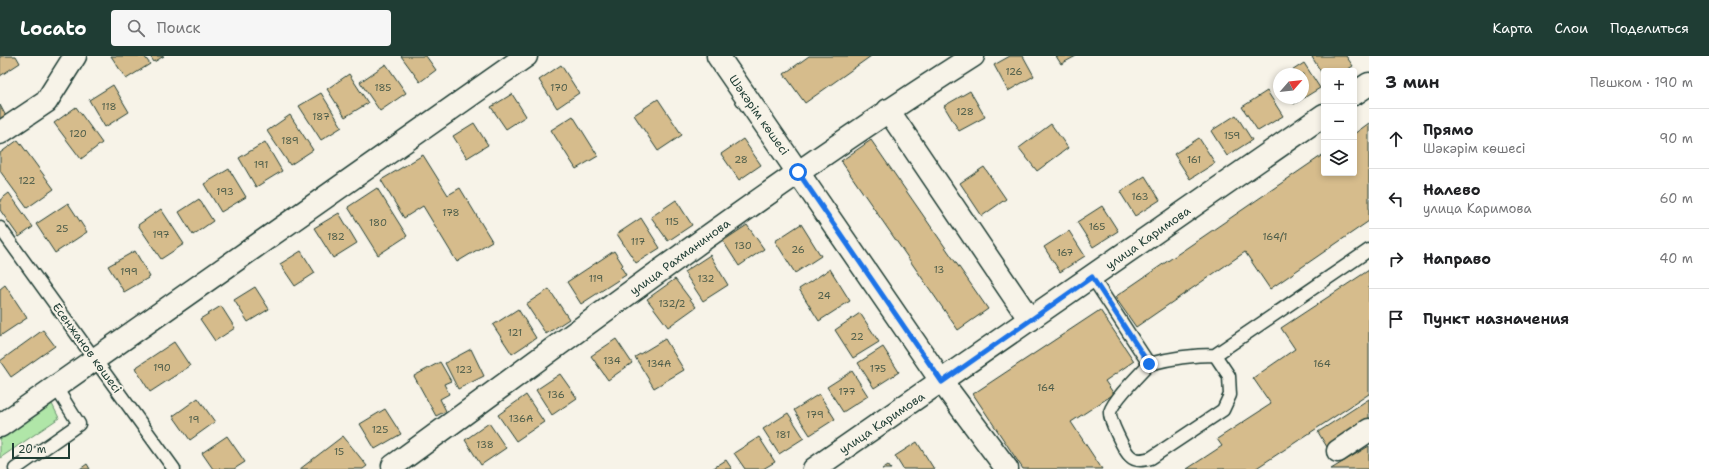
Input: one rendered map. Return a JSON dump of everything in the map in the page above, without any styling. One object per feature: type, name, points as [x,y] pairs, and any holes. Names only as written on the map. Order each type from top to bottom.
[{"type":"street","points":[[0,133],[46,102],[75,56]]},
{"type":"street","points":[[0,426],[94,358],[526,56]]},
{"type":"street","name":"Шәкәрім көшесі","points":[[718,56],[942,382],[1007,469]]},
{"type":"street","name":"улица Рахманинова","points":[[393,466],[798,172],[888,110],[973,56]]},
{"type":"street","points":[[1357,92],[1369,84]]},
{"type":"street","points":[[888,110],[1030,320]]},
{"type":"street","name":"улица Каримова","points":[[814,469],[942,382],[1321,117]]},
{"type":"street","points":[[1338,451],[1369,430]]},
{"type":"lane","name":"Есенжанов көшесі","points":[[0,228],[174,469]]},
{"type":"lane","points":[[1215,355],[1229,376],[1230,395],[1223,410],[1151,458],[1141,461],[1130,456],[1111,423],[1109,413],[1113,405],[1149,364],[1174,357],[1193,354],[1215,355],[1369,250]]},
{"type":"lane","points":[[1092,277],[1149,364]]},
{"type":"lane","points":[[15,469],[79,424],[55,386]]},
{"type":"green space","points":[[50,400],[59,418],[0,458],[0,436]]},
{"type":"building","points":[[0,56],[16,56],[20,63],[0,76]]},
{"type":"building","points":[[111,56],[144,56],[150,64],[126,79]]},
{"type":"building","points":[[150,56],[164,56],[154,62]]},
{"type":"building","points":[[401,56],[426,56],[436,70],[420,82]]},
{"type":"building","points":[[809,56],[871,56],[805,103],[784,74]]},
{"type":"building","points":[[1010,56],[1023,56],[1034,76],[1008,91],[994,65]]},
{"type":"building","points":[[1056,56],[1076,56],[1061,64]]},
{"type":"building","points":[[1346,56],[1353,66],[1350,68],[1321,68],[1321,72],[1312,57]]},
{"type":"building","points":[[1304,63],[1307,68],[1296,68]]},
{"type":"building","points":[[386,64],[406,93],[380,111],[360,82]]},
{"type":"building","points":[[561,65],[579,93],[557,108],[539,80]]},
{"type":"building","points":[[1309,71],[1320,88],[1309,95]]},
{"type":"building","points":[[349,74],[368,103],[345,117],[327,89]]},
{"type":"building","points":[[113,85],[129,112],[105,127],[89,100]]},
{"type":"building","points":[[970,91],[985,117],[959,131],[944,106]]},
{"type":"building","points":[[1267,91],[1273,100],[1273,104],[1275,104],[1283,116],[1258,131],[1242,107]]},
{"type":"building","points":[[321,93],[342,127],[321,140],[299,106]]},
{"type":"building","points":[[512,94],[526,116],[506,129],[491,107]]},
{"type":"building","points":[[658,99],[682,135],[658,151],[634,115]]},
{"type":"building","points":[[0,105],[7,118],[0,122]]},
{"type":"building","points":[[76,107],[102,143],[81,159],[54,123]]},
{"type":"building","points":[[290,115],[313,150],[290,165],[267,131]]},
{"type":"building","points":[[1236,115],[1252,140],[1227,156],[1211,131]]},
{"type":"building","points":[[573,116],[598,156],[576,169],[551,130]]},
{"type":"building","points":[[474,123],[488,145],[467,158],[453,136]]},
{"type":"building","points":[[1369,123],[1369,221],[1270,289],[1245,252],[1136,327],[1115,297],[1321,156],[1321,176],[1357,176],[1357,132]]},
{"type":"building","points":[[1051,124],[1068,148],[1037,171],[1019,148]]},
{"type":"building","points":[[1199,138],[1215,163],[1190,179],[1174,154]]},
{"type":"building","points":[[743,139],[761,165],[739,180],[721,154]]},
{"type":"building","points":[[18,140],[54,189],[27,208],[0,171],[0,153]]},
{"type":"building","points":[[871,140],[988,309],[958,330],[841,161]]},
{"type":"building","points":[[265,142],[282,171],[256,187],[239,158]]},
{"type":"building","points":[[423,155],[448,195],[460,188],[492,241],[457,262],[423,206],[404,218],[381,180]]},
{"type":"building","points":[[984,167],[1006,199],[982,216],[960,183]]},
{"type":"building","points":[[229,169],[246,197],[221,212],[204,184]]},
{"type":"building","points":[[1145,176],[1160,200],[1135,216],[1120,192]]},
{"type":"building","points":[[377,188],[407,236],[378,255],[348,207]]},
{"type":"building","points":[[9,193],[33,227],[19,237],[0,210],[0,200]]},
{"type":"building","points":[[199,199],[213,221],[193,235],[179,212]]},
{"type":"building","points":[[676,200],[692,225],[668,241],[651,217]]},
{"type":"building","points":[[68,203],[87,232],[55,253],[36,224]]},
{"type":"building","points":[[1102,206],[1118,231],[1093,247],[1077,222]]},
{"type":"building","points":[[161,209],[184,244],[161,259],[138,225]]},
{"type":"building","points":[[339,213],[357,243],[333,258],[314,228]]},
{"type":"building","points":[[641,218],[660,248],[636,263],[617,234]]},
{"type":"building","points":[[801,224],[821,256],[795,273],[775,241]]},
{"type":"building","points":[[747,225],[764,249],[739,266],[723,241]]},
{"type":"building","points":[[1069,231],[1085,256],[1060,272],[1044,247]]},
{"type":"building","points":[[135,251],[150,277],[124,292],[108,266]]},
{"type":"building","points":[[301,251],[315,273],[295,286],[280,264]]},
{"type":"building","points":[[614,251],[623,265],[621,267],[626,275],[581,304],[567,282]]},
{"type":"building","points":[[710,255],[728,285],[703,301],[684,272]]},
{"type":"building","points":[[830,269],[850,301],[819,321],[799,289]]},
{"type":"building","points":[[1369,270],[1369,394],[1255,469],[1187,469],[1222,446],[1217,439],[1271,404],[1253,378],[1295,349],[1281,328]]},
{"type":"building","points":[[675,279],[696,307],[668,327],[647,299]]},
{"type":"building","points":[[5,285],[27,318],[0,336],[0,289]]},
{"type":"building","points":[[255,287],[269,309],[248,322],[234,300]]},
{"type":"building","points":[[549,289],[569,319],[546,334],[526,304]]},
{"type":"building","points":[[221,306],[235,328],[215,341],[200,319]]},
{"type":"building","points":[[518,309],[536,338],[512,354],[493,325]]},
{"type":"building","points":[[1100,310],[1134,361],[1105,381],[1114,394],[1071,422],[1102,469],[1023,469],[973,394]]},
{"type":"building","points":[[860,313],[879,342],[853,358],[835,330]]},
{"type":"building","points":[[43,330],[55,346],[11,377],[0,361]]},
{"type":"building","points":[[616,339],[632,363],[608,380],[591,356]]},
{"type":"building","points":[[665,339],[684,370],[654,388],[635,357]]},
{"type":"building","points":[[174,342],[190,366],[150,392],[135,368]]},
{"type":"building","points":[[883,347],[899,372],[874,388],[858,363]]},
{"type":"building","points":[[471,349],[484,376],[458,389],[445,363]]},
{"type":"building","points":[[440,362],[451,381],[444,384],[449,394],[440,399],[446,411],[436,416],[414,376]]},
{"type":"building","points":[[852,371],[868,396],[843,412],[827,387]]},
{"type":"building","points":[[560,374],[577,398],[552,415],[536,390]]},
{"type":"building","points":[[819,394],[835,419],[810,435],[794,410]]},
{"type":"building","points":[[526,395],[544,422],[516,441],[498,415]]},
{"type":"building","points":[[198,398],[215,422],[190,440],[173,416]]},
{"type":"building","points":[[1369,399],[1369,421],[1327,447],[1318,432]]},
{"type":"building","points":[[385,409],[401,434],[375,449],[360,424]]},
{"type":"building","points":[[788,413],[804,438],[779,454],[763,429]]},
{"type":"building","points":[[489,423],[506,448],[481,465],[465,440]]},
{"type":"building","points":[[227,436],[245,462],[234,469],[213,469],[202,453]]},
{"type":"building","points":[[343,436],[367,466],[363,469],[300,469]]},
{"type":"building","points":[[759,437],[775,462],[763,469],[745,469],[734,453]]},
{"type":"building","points":[[917,442],[934,469],[903,469],[895,456]]},
{"type":"building","points":[[1369,446],[1369,469],[1331,469]]},
{"type":"building","points":[[726,460],[732,469],[712,469]]},
{"type":"building","points":[[87,464],[90,469],[80,469]]},
{"type":"building","points":[[888,465],[891,469],[882,469]]},
{"type":"route","points":[[798,172],[942,382],[1092,277],[1149,364]]}]
